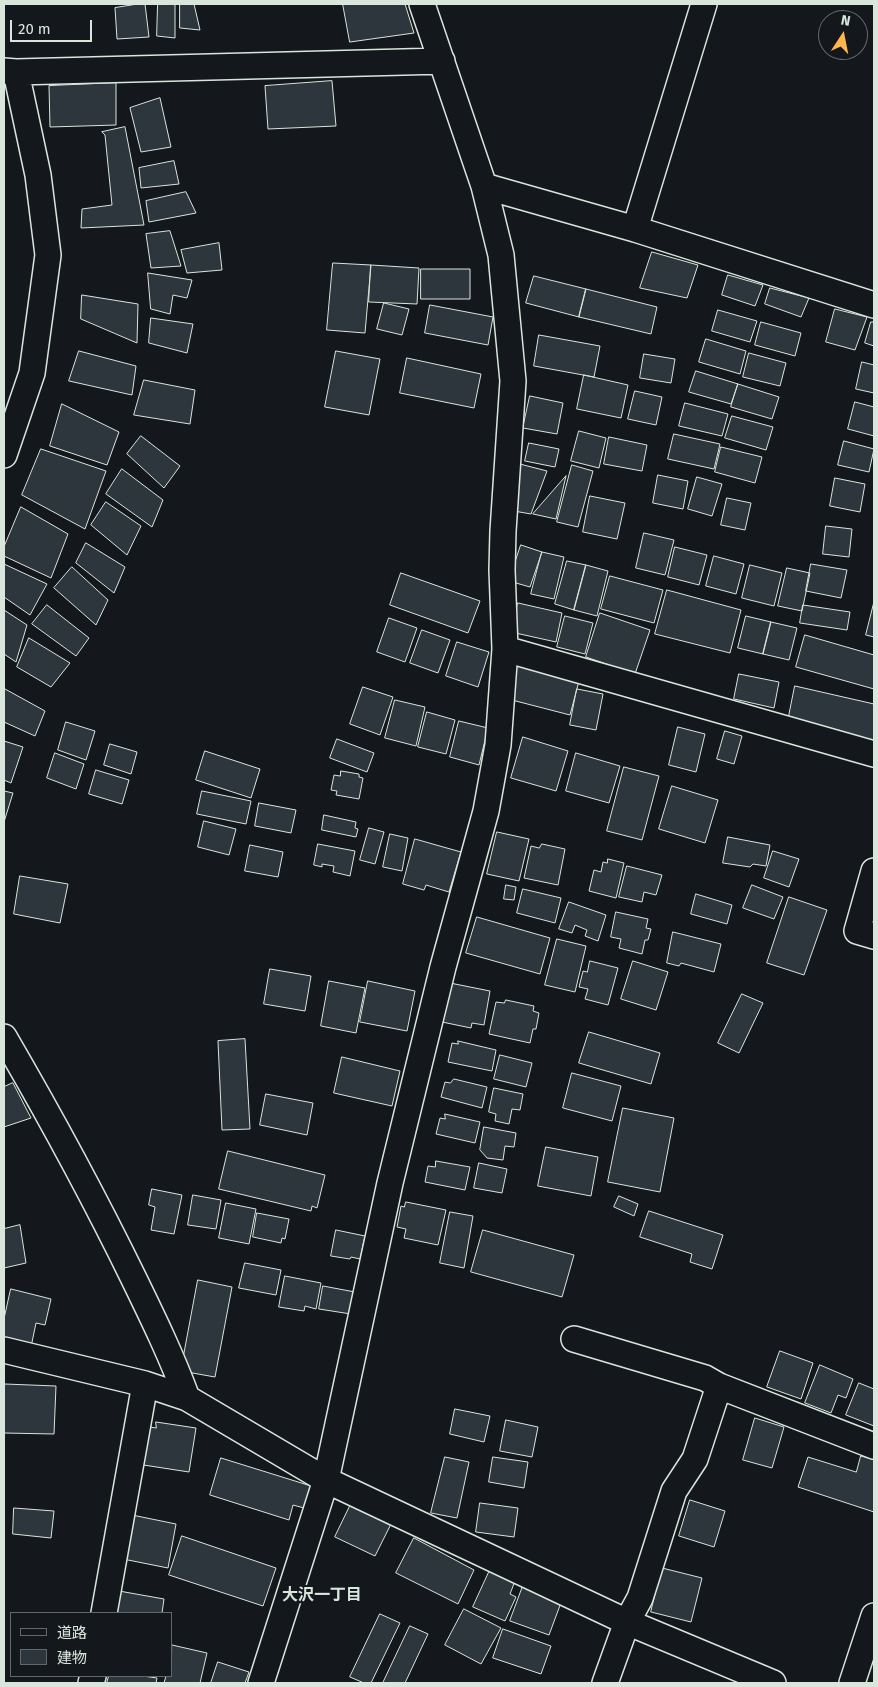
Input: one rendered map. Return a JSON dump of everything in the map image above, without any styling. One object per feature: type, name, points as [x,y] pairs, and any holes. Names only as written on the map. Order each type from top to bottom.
[{"type":"street","points":[[261,1683],[326,1480],[395,1164],[450,941],[486,811],[498,745],[505,649],[502,570],[503,531],[513,381],[501,255],[484,186],[422,4]]},
{"type":"street","points":[[635,229],[704,4]]},
{"type":"street","points":[[4,455],[32,373],[48,255],[38,174],[10,72],[442,61]]},
{"type":"street","points":[[484,186],[635,229],[874,305]]},
{"type":"street","points":[[505,649],[874,754]]},
{"type":"street","points":[[874,871],[857,931],[874,936]]},
{"type":"street","points":[[4,1037],[59,1132],[118,1248],[174,1364],[187,1398]]},
{"type":"street","points":[[574,1339],[705,1378],[719,1386],[874,1446]]},
{"type":"street","points":[[4,1350],[145,1384],[187,1398],[326,1480],[627,1622],[772,1683]]},
{"type":"street","points":[[104,1612],[145,1384]]},
{"type":"street","points":[[605,1683],[627,1622],[640,1598],[674,1490],[695,1459],[719,1386]]},
{"type":"street","points":[[852,1683],[874,1616]]},
{"type":"building","points":[[145,4],[149,37],[117,39],[115,8]]},
{"type":"building","points":[[158,4],[175,4],[175,38],[157,36]]},
{"type":"building","points":[[180,4],[194,4],[200,30],[180,28]]},
{"type":"building","points":[[343,4],[405,4],[414,33],[350,42]]},
{"type":"building","points":[[332,81],[336,126],[268,129],[265,86]]},
{"type":"building","points":[[116,83],[116,125],[50,127],[49,86]]},
{"type":"building","points":[[160,98],[171,147],[141,152],[130,108]]},
{"type":"building","points":[[125,127],[144,225],[81,228],[82,209],[112,205],[105,135],[102,132]]},
{"type":"building","points":[[174,161],[179,184],[141,188],[139,168]]},
{"type":"building","points":[[186,192],[196,213],[149,222],[146,201]]},
{"type":"building","points":[[170,231],[181,266],[151,268],[146,234]]},
{"type":"building","points":[[219,243],[222,270],[187,273],[181,250]]},
{"type":"building","points":[[652,252],[698,265],[687,298],[640,288]]},
{"type":"building","points":[[333,263],[371,265],[365,333],[327,330]]},
{"type":"building","points":[[371,265],[419,268],[417,304],[369,302]]},
{"type":"building","points":[[421,269],[470,269],[470,299],[421,299]]},
{"type":"building","points":[[148,273],[192,280],[187,298],[173,295],[170,314],[151,309]]},
{"type":"building","points":[[728,275],[763,285],[755,306],[722,295]]},
{"type":"building","points":[[534,276],[586,289],[579,317],[526,303]]},
{"type":"building","points":[[770,288],[809,298],[801,317],[765,304]]},
{"type":"building","points":[[586,289],[657,307],[651,334],[579,317]]},
{"type":"building","points":[[82,295],[138,304],[137,343],[81,319]]},
{"type":"building","points":[[384,303],[409,309],[402,335],[377,329]]},
{"type":"building","points":[[430,305],[493,317],[488,345],[425,333]]},
{"type":"building","points":[[835,309],[867,317],[855,350],[826,342]]},
{"type":"building","points":[[718,310],[757,321],[750,342],[712,331]]},
{"type":"building","points":[[151,318],[193,324],[187,353],[149,343]]},
{"type":"building","points":[[761,322],[801,333],[795,356],[755,345]]},
{"type":"building","points":[[871,322],[874,322],[874,346],[865,343]]},
{"type":"building","points":[[539,335],[600,346],[594,377],[534,366]]},
{"type":"building","points":[[706,339],[746,351],[740,374],[699,362]]},
{"type":"building","points":[[79,351],[136,366],[132,395],[69,381]]},
{"type":"building","points":[[336,351],[380,359],[369,415],[325,407]]},
{"type":"building","points":[[749,353],[786,363],[780,386],[743,377]]},
{"type":"building","points":[[644,354],[675,359],[671,383],[640,378]]},
{"type":"building","points":[[407,358],[481,374],[474,408],[400,393]]},
{"type":"building","points":[[862,362],[874,365],[874,393],[856,389]]},
{"type":"building","points":[[696,371],[738,384],[731,404],[689,392]]},
{"type":"building","points":[[584,375],[628,385],[621,418],[577,409]]},
{"type":"building","points":[[144,380],[195,390],[190,424],[134,415]]},
{"type":"building","points":[[738,384],[779,397],[772,419],[731,407]]},
{"type":"building","points":[[635,391],[662,397],[656,425],[628,419]]},
{"type":"building","points":[[530,396],[563,403],[557,434],[523,428]]},
{"type":"building","points":[[855,402],[874,407],[874,436],[848,429]]},
{"type":"building","points":[[685,403],[728,414],[722,436],[679,426]]},
{"type":"building","points":[[62,404],[119,432],[107,465],[50,446]]},
{"type":"building","points":[[732,416],[773,427],[766,450],[725,438]]},
{"type":"building","points":[[579,431],[606,438],[599,468],[571,461]]},
{"type":"building","points":[[674,434],[720,444],[714,469],[668,459]]},
{"type":"building","points":[[141,436],[180,466],[164,488],[127,454]]},
{"type":"building","points":[[609,437],[647,445],[642,471],[604,464]]},
{"type":"building","points":[[844,441],[874,449],[869,472],[838,465]]},
{"type":"building","points":[[529,443],[559,449],[555,467],[525,461]]},
{"type":"building","points":[[721,447],[762,457],[755,483],[715,472]]},
{"type":"building","points":[[41,449],[106,471],[85,529],[22,495]]},
{"type":"building","points":[[516,463],[547,471],[531,514],[508,510]]},
{"type":"building","points":[[572,465],[593,471],[578,527],[557,522]]},
{"type":"building","points":[[122,469],[163,500],[152,527],[106,494]]},
{"type":"building","points":[[658,475],[688,481],[683,509],[653,503]]},
{"type":"building","points":[[566,476],[556,519],[533,514]]},
{"type":"building","points":[[697,477],[722,484],[712,516],[688,509]]},
{"type":"building","points":[[835,478],[865,484],[860,512],[830,506]]},
{"type":"building","points":[[590,496],[625,503],[617,539],[583,532]]},
{"type":"building","points":[[727,498],[751,503],[745,530],[721,525]]},
{"type":"building","points":[[106,502],[141,526],[127,555],[91,525]]},
{"type":"building","points":[[21,507],[68,534],[51,578],[4,556],[4,547]]},
{"type":"building","points":[[826,526],[852,529],[849,557],[823,554]]},
{"type":"building","points":[[644,533],[674,540],[665,575],[636,568]]},
{"type":"building","points":[[86,543],[125,567],[114,593],[76,563]]},
{"type":"building","points":[[521,545],[542,552],[530,587],[509,581]]},
{"type":"building","points":[[675,547],[707,555],[699,585],[668,577]]},
{"type":"building","points":[[542,552],[564,557],[554,599],[531,594]]},
{"type":"building","points":[[714,556],[744,564],[736,594],[706,586]]},
{"type":"building","points":[[567,561],[586,565],[574,610],[555,604]]},
{"type":"building","points":[[4,564],[47,584],[30,615],[4,597]]},
{"type":"building","points":[[811,564],[847,570],[841,598],[806,591]]},
{"type":"building","points":[[586,565],[608,571],[597,616],[574,610]]},
{"type":"building","points":[[750,565],[782,573],[774,606],[742,598]]},
{"type":"building","points":[[72,567],[108,600],[96,625],[54,588]]},
{"type":"building","points":[[787,568],[810,573],[802,611],[778,606]]},
{"type":"building","points":[[401,573],[480,601],[468,633],[390,605]]},
{"type":"building","points":[[610,576],[663,590],[654,623],[601,609]]},
{"type":"building","points":[[667,590],[741,610],[730,653],[655,634]]},
{"type":"building","points":[[874,602],[874,637],[866,635]]},
{"type":"building","points":[[518,603],[562,613],[556,642],[511,632]]},
{"type":"building","points":[[47,605],[89,638],[76,656],[32,624]]},
{"type":"building","points":[[803,605],[850,612],[847,630],[800,623]]},
{"type":"building","points":[[4,610],[27,625],[16,662],[4,654]]},
{"type":"building","points":[[600,613],[650,630],[635,674],[586,657]]},
{"type":"building","points":[[565,616],[593,623],[585,654],[557,647]]},
{"type":"building","points":[[746,616],[771,622],[763,654],[738,648]]},
{"type":"building","points":[[389,618],[417,628],[405,662],[377,652]]},
{"type":"building","points":[[771,622],[797,628],[789,660],[763,654]]},
{"type":"building","points":[[422,630],[450,640],[438,673],[410,663]]},
{"type":"building","points":[[805,635],[874,655],[874,689],[796,667]]},
{"type":"building","points":[[29,638],[70,663],[51,687],[17,667]]},
{"type":"building","points":[[457,642],[489,652],[478,687],[446,676]]},
{"type":"building","points":[[517,665],[579,681],[570,715],[508,699]]},
{"type":"building","points":[[739,674],[779,682],[774,708],[734,699]]},
{"type":"building","points":[[795,686],[874,704],[874,741],[788,721]]},
{"type":"building","points":[[363,687],[393,697],[380,735],[350,724]]},
{"type":"building","points":[[5,689],[45,711],[35,736],[4,722]]},
{"type":"building","points":[[577,689],[603,694],[596,730],[570,725]]},
{"type":"building","points":[[395,700],[425,707],[416,746],[385,738]]},
{"type":"building","points":[[427,712],[455,720],[446,754],[418,747]]},
{"type":"building","points":[[459,721],[488,728],[479,765],[450,757]]},
{"type":"building","points":[[66,722],[95,731],[86,760],[58,750]]},
{"type":"building","points":[[678,727],[705,734],[696,772],[669,765]]},
{"type":"building","points":[[725,731],[742,736],[734,764],[717,759]]},
{"type":"building","points":[[523,737],[568,751],[556,791],[511,778]]},
{"type":"building","points":[[337,739],[374,753],[367,772],[330,758]]},
{"type":"building","points":[[4,741],[23,747],[11,783],[4,780]]},
{"type":"building","points":[[110,744],[137,752],[131,774],[104,765]]},
{"type":"building","points":[[205,751],[260,769],[251,798],[196,780]]},
{"type":"building","points":[[55,753],[84,764],[76,789],[47,778]]},
{"type":"building","points":[[576,753],[620,766],[609,803],[566,791]]},
{"type":"building","points":[[624,767],[659,776],[642,840],[607,831]]},
{"type":"building","points":[[96,770],[129,780],[122,804],[89,794]]},
{"type":"building","points":[[341,771],[359,774],[359,777],[363,778],[359,799],[336,795],[337,791],[331,790],[334,775],[340,776]]},
{"type":"building","points":[[672,786],[718,800],[705,843],[659,829]]},
{"type":"building","points":[[4,791],[13,793],[4,822]]},
{"type":"building","points":[[202,791],[251,801],[246,824],[197,814]]},
{"type":"building","points":[[259,803],[296,810],[291,833],[255,826]]},
{"type":"building","points":[[324,815],[356,822],[355,828],[358,829],[356,837],[322,830]]},
{"type":"building","points":[[204,821],[236,829],[229,855],[198,847]]},
{"type":"building","points":[[369,828],[384,832],[375,864],[360,860]]},
{"type":"building","points":[[497,832],[529,839],[519,881],[487,874]]},
{"type":"building","points":[[390,834],[408,838],[402,871],[383,867]]},
{"type":"building","points":[[728,837],[770,845],[766,866],[753,864],[750,867],[723,863]]},
{"type":"building","points":[[415,839],[461,852],[449,892],[426,885],[424,890],[403,884]]},
{"type":"building","points":[[318,844],[355,851],[350,876],[333,872],[334,866],[322,864],[322,867],[314,865]]},
{"type":"building","points":[[542,844],[565,849],[558,885],[524,878],[531,846],[539,848]]},
{"type":"building","points":[[250,845],[283,852],[278,877],[245,871]]},
{"type":"building","points":[[773,851],[799,859],[789,887],[764,878]]},
{"type":"building","points":[[608,859],[624,863],[616,898],[589,891],[594,870],[601,872],[603,862],[607,863]]},
{"type":"building","points":[[627,866],[662,875],[656,895],[644,892],[642,902],[619,897]]},
{"type":"building","points":[[20,876],[68,884],[60,923],[14,914]]},
{"type":"building","points":[[506,885],[516,887],[514,900],[504,899]]},
{"type":"building","points":[[752,885],[783,897],[774,919],[743,908]]},
{"type":"building","points":[[523,889],[561,898],[555,923],[517,913]]},
{"type":"building","points":[[696,894],[732,905],[727,924],[691,914]]},
{"type":"building","points":[[789,897],[827,910],[804,975],[767,963]]},
{"type":"building","points":[[569,902],[606,915],[598,941],[585,936],[587,930],[575,925],[572,933],[559,929]]},
{"type":"building","points":[[616,912],[648,919],[646,928],[651,929],[648,940],[645,940],[642,954],[619,948],[621,939],[611,937]]},
{"type":"building","points":[[477,917],[550,938],[540,974],[466,953]]},
{"type":"building","points":[[673,932],[721,944],[714,972],[681,963],[679,966],[667,963]]},
{"type":"building","points":[[557,939],[586,946],[575,992],[545,985]]},
{"type":"building","points":[[590,961],[618,968],[608,1005],[585,999],[588,989],[579,987],[583,971],[587,972]]},
{"type":"building","points":[[633,961],[668,972],[656,1010],[621,999]]},
{"type":"building","points":[[270,969],[311,976],[305,1011],[264,1004]]},
{"type":"building","points":[[329,981],[365,988],[356,1033],[321,1026]]},
{"type":"building","points":[[368,981],[415,991],[407,1031],[360,1022]]},
{"type":"building","points":[[450,983],[490,991],[484,1025],[472,1023],[471,1028],[442,1022]]},
{"type":"building","points":[[742,994],[763,1003],[739,1053],[718,1043]]},
{"type":"building","points":[[506,1000],[534,1006],[533,1011],[539,1013],[536,1029],[533,1029],[530,1043],[489,1034],[496,1002],[504,1003]]},
{"type":"building","points":[[589,1032],[660,1053],[651,1084],[579,1063]]},
{"type":"building","points":[[245,1039],[250,1129],[222,1130],[218,1041]]},
{"type":"building","points":[[458,1041],[496,1050],[492,1071],[448,1062],[452,1043],[458,1044]]},
{"type":"building","points":[[500,1055],[532,1063],[526,1087],[494,1079]]},
{"type":"building","points":[[342,1057],[400,1071],[392,1106],[334,1093]]},
{"type":"building","points":[[572,1073],[621,1086],[612,1121],[563,1108]]},
{"type":"building","points":[[454,1079],[487,1087],[482,1108],[441,1097],[445,1082],[450,1083]]},
{"type":"building","points":[[13,1083],[31,1118],[4,1127],[4,1087]]},
{"type":"building","points":[[494,1088],[523,1094],[520,1110],[512,1109],[509,1124],[495,1121],[496,1114],[489,1112]]},
{"type":"building","points":[[266,1094],[313,1103],[307,1135],[260,1125]]},
{"type":"building","points":[[623,1108],[674,1118],[660,1192],[608,1182]]},
{"type":"building","points":[[445,1114],[480,1122],[475,1143],[436,1134],[440,1118],[445,1119]]},
{"type":"building","points":[[484,1127],[516,1133],[514,1147],[505,1146],[503,1160],[487,1158],[480,1150]]},
{"type":"building","points":[[546,1147],[598,1157],[591,1196],[538,1186]]},
{"type":"building","points":[[228,1151],[325,1175],[317,1208],[312,1206],[311,1211],[219,1189]]},
{"type":"building","points":[[436,1161],[470,1167],[465,1190],[425,1182],[428,1166],[435,1167]]},
{"type":"building","points":[[479,1163],[507,1169],[502,1193],[474,1188]]},
{"type":"building","points":[[152,1189],[182,1195],[174,1234],[151,1230],[155,1207],[149,1205]]},
{"type":"building","points":[[193,1195],[221,1200],[216,1229],[188,1225]]},
{"type":"building","points":[[619,1196],[638,1204],[634,1216],[614,1207]]},
{"type":"building","points":[[406,1202],[446,1210],[438,1245],[404,1238],[406,1229],[397,1227],[401,1206],[404,1207]]},
{"type":"building","points":[[226,1203],[256,1209],[249,1244],[219,1238]]},
{"type":"building","points":[[649,1211],[723,1235],[712,1269],[690,1262],[692,1254],[640,1237]]},
{"type":"building","points":[[450,1212],[473,1216],[464,1268],[440,1263]]},
{"type":"building","points":[[257,1213],[289,1219],[285,1239],[282,1238],[281,1243],[253,1237]]},
{"type":"building","points":[[20,1225],[26,1263],[4,1268],[4,1229]]},
{"type":"building","points":[[336,1230],[365,1236],[360,1259],[331,1256]]},
{"type":"building","points":[[483,1230],[574,1255],[562,1297],[471,1272]]},
{"type":"building","points":[[245,1263],[281,1270],[276,1295],[239,1288]]},
{"type":"building","points":[[285,1276],[321,1283],[316,1309],[305,1306],[304,1311],[279,1307]]},
{"type":"building","points":[[198,1280],[232,1287],[215,1377],[181,1371]]},
{"type":"building","points":[[323,1286],[355,1292],[351,1314],[319,1309]]},
{"type":"building","points":[[11,1289],[51,1299],[45,1325],[36,1323],[31,1347],[4,1341],[4,1319]]},
{"type":"building","points":[[780,1351],[813,1363],[801,1399],[767,1387]]},
{"type":"building","points":[[820,1365],[853,1379],[846,1398],[838,1395],[831,1413],[805,1403]]},
{"type":"building","points":[[859,1383],[874,1389],[874,1426],[846,1415]]},
{"type":"building","points":[[5,1384],[56,1386],[54,1434],[4,1433]]},
{"type":"building","points":[[455,1409],[490,1416],[484,1442],[450,1434]]},
{"type":"building","points":[[755,1418],[784,1427],[772,1468],[743,1460]]},
{"type":"building","points":[[506,1420],[538,1427],[532,1457],[500,1451]]},
{"type":"building","points":[[156,1422],[196,1428],[189,1472],[137,1464],[143,1426],[156,1428]]},
{"type":"building","points":[[861,1456],[874,1460],[874,1512],[798,1487],[808,1457],[856,1472]]},
{"type":"building","points":[[445,1457],[469,1462],[457,1518],[431,1513]]},
{"type":"building","points":[[493,1457],[528,1462],[524,1488],[489,1482]]},
{"type":"building","points":[[221,1458],[311,1486],[304,1508],[293,1505],[289,1520],[210,1495]]},
{"type":"building","points":[[690,1500],[725,1511],[714,1547],[679,1536]]},
{"type":"building","points":[[480,1503],[518,1508],[514,1537],[476,1532]]},
{"type":"building","points":[[351,1504],[391,1524],[375,1556],[335,1537]]},
{"type":"building","points":[[14,1508],[54,1511],[51,1538],[13,1534]]},
{"type":"building","points":[[132,1515],[176,1524],[168,1568],[123,1559]]},
{"type":"building","points":[[182,1536],[276,1568],[263,1606],[169,1575]]},
{"type":"building","points":[[414,1538],[474,1570],[458,1604],[396,1573]]},
{"type":"building","points":[[662,1568],[702,1578],[691,1622],[651,1612]]},
{"type":"building","points":[[490,1570],[515,1581],[510,1594],[516,1597],[505,1621],[473,1607]]},
{"type":"building","points":[[523,1586],[562,1600],[549,1635],[510,1621]]},
{"type":"building","points":[[119,1591],[164,1599],[162,1612],[116,1612]]},
{"type":"building","points":[[464,1609],[501,1628],[481,1664],[445,1645]]},
{"type":"building","points":[[380,1614],[400,1623],[371,1683],[364,1683],[350,1677]]},
{"type":"building","points":[[410,1626],[428,1634],[405,1683],[383,1683]]},
{"type":"building","points":[[503,1629],[551,1646],[541,1674],[493,1658]]},
{"type":"building","points":[[172,1645],[207,1653],[200,1683],[164,1683],[166,1677],[172,1677]]},
{"type":"building","points":[[218,1662],[249,1672],[245,1683],[211,1683]]},
{"type":"building","points":[[109,1677],[157,1678],[156,1683],[107,1683]]},
{"type":"district","name":"大沢一丁目","points":[[322,1596]]}]
